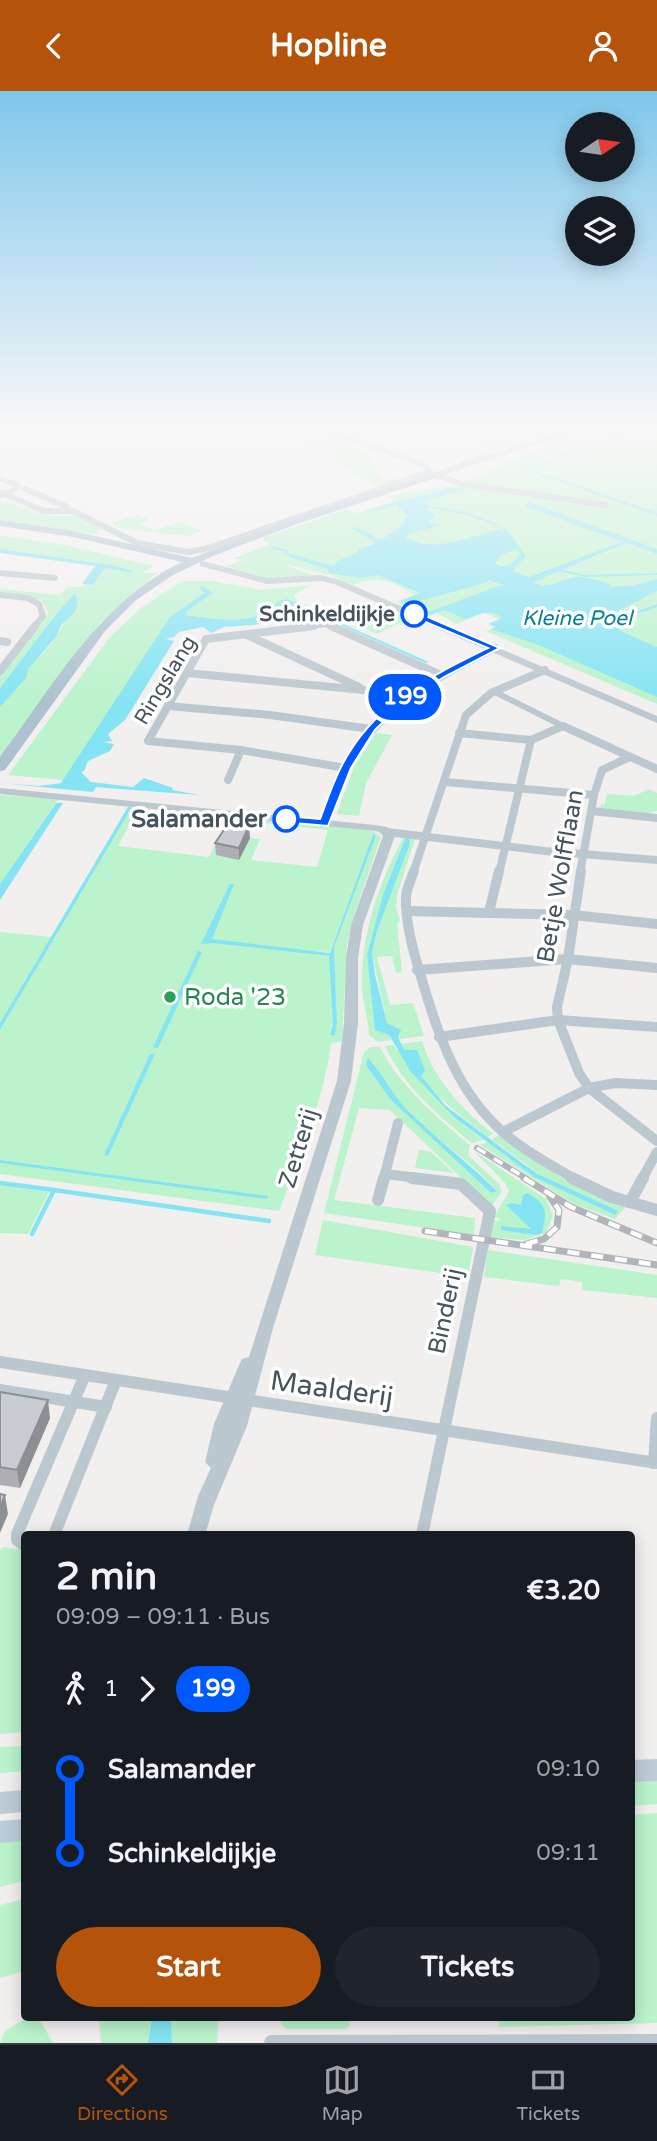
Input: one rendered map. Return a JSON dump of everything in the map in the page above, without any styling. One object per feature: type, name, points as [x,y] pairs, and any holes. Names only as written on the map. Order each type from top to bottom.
[{"type":"main road","points":[[0,767],[86,648],[147,596],[191,562],[294,522]]},
{"type":"main road","points":[[0,523],[73,534],[191,562]]},
{"type":"main road","points":[[0,530],[191,562]]},
{"type":"main road","points":[[635,1771],[657,1770]]},
{"type":"main road","points":[[0,1803],[21,1801]]},
{"type":"main road","points":[[0,1832],[21,1830]]},
{"type":"street","points":[[99,522],[137,543],[269,586],[315,582],[343,585],[495,648],[657,720]]},
{"type":"street","points":[[112,531],[156,542]]},
{"type":"street","points":[[0,573],[55,578]]},
{"type":"street","points":[[0,595],[25,596],[41,604],[43,608],[43,616],[0,671]]},
{"type":"street","name":"Ringslang","points":[[346,768],[241,750],[148,741],[206,639],[327,624],[441,675]]},
{"type":"street","points":[[246,634],[365,691]]},
{"type":"street","points":[[6,642],[22,643]]},
{"type":"street","points":[[324,823],[346,768],[371,729],[401,699],[495,648]]},
{"type":"street","points":[[545,670],[495,692],[473,705],[466,715],[406,895],[417,970],[439,1037],[460,1083],[488,1117],[503,1132],[571,1179],[657,1210]]},
{"type":"street","points":[[187,673],[365,691],[401,699]]},
{"type":"street","points":[[495,692],[657,769]]},
{"type":"street","points":[[168,706],[266,714],[371,729]]},
{"type":"street","points":[[459,733],[531,740],[563,726]]},
{"type":"street","points":[[489,912],[531,740]]},
{"type":"street","points":[[228,780],[241,750]]},
{"type":"street","name":"Betje Wolfflaan","points":[[558,1020],[557,1007],[568,959],[594,795],[601,770],[630,757]]},
{"type":"street","points":[[445,782],[594,795]]},
{"type":"street","points":[[0,791],[324,823],[388,834],[657,860]]},
{"type":"street","points":[[592,811],[657,818]]},
{"type":"street","name":"Zetterij","points":[[197,1531],[344,1081],[351,1032],[357,925],[388,834]]},
{"type":"street","points":[[408,911],[573,915],[657,924]]},
{"type":"street","points":[[417,970],[568,959],[657,968]]},
{"type":"street","points":[[439,1037],[558,1020],[657,1027]]},
{"type":"street","points":[[558,1020],[579,1073],[589,1088],[657,1141]]},
{"type":"street","points":[[503,1132],[589,1088],[615,1083],[657,1086]]},
{"type":"street","points":[[378,1200],[398,1123]]},
{"type":"street","points":[[629,1202],[657,1152]]},
{"type":"street","name":"Binderij","points":[[385,1174],[461,1184],[490,1211],[423,1531]]},
{"type":"street","name":"Maalderij","points":[[0,1362],[656,1463]]},
{"type":"street","points":[[21,1543],[17,1540],[17,1534],[85,1375]]},
{"type":"street","points":[[56,1531],[116,1380]]},
{"type":"street","points":[[0,1390],[106,1407]]},
{"type":"street","points":[[656,1463],[657,1418]]},
{"type":"street","points":[[273,2043],[657,2042]]},
{"type":"green space","points":[[13,522],[92,522],[101,529],[96,535]]},
{"type":"green space","points":[[144,522],[140,524],[154,530],[181,522],[201,531],[188,536],[120,528],[112,523]]},
{"type":"green space","points":[[309,522],[657,522],[657,704],[486,631],[506,622],[484,613],[456,624],[437,613],[427,617],[396,602],[414,595],[392,583],[369,580],[353,585],[330,575],[279,563],[310,574],[308,577],[269,579],[226,566],[243,560],[234,558],[270,544],[263,540]]},
{"type":"green space","points":[[0,535],[64,545],[154,566],[141,573],[157,573],[100,623],[0,761],[0,707],[52,642],[75,594],[53,618],[0,688],[0,673],[49,613],[41,600],[0,592],[0,589],[59,595],[68,588],[93,585],[105,568],[130,573],[112,565],[0,549]]},
{"type":"green space","points":[[182,581],[212,581],[261,590],[311,585],[294,595],[297,601],[375,635],[287,599],[263,613],[244,619],[225,620],[186,615],[187,611],[213,593],[200,588],[206,593],[170,618],[64,780],[8,775],[110,637],[141,608]]},
{"type":"green space","points":[[386,609],[410,618],[377,634],[340,618],[353,621]]},
{"type":"green space","points":[[376,733],[392,735],[366,783],[359,816],[337,814],[354,767]]},
{"type":"green space","points":[[649,789],[657,793],[657,811],[647,813],[600,808],[601,804],[605,804],[607,794],[634,796]]},
{"type":"green space","points":[[0,795],[58,799],[0,884]]},
{"type":"green space","name":"Roda '23","points":[[132,807],[138,809],[118,846],[209,857],[220,835],[260,839],[251,860],[317,867],[328,830],[201,816],[203,812],[373,831],[381,837],[353,918],[347,944],[342,1041],[331,1043],[317,1108],[279,1211],[0,1174],[0,1163],[267,1197],[0,1160],[0,1030]],"holes":[[[373,836],[376,836],[334,947],[337,1023],[335,1036],[330,1035],[333,1024],[330,957],[289,950],[330,952]]]},
{"type":"green space","points":[[404,836],[415,839],[397,895],[402,972],[396,973],[392,956],[377,957],[390,1005],[413,1003],[424,1036],[399,1039],[400,1030],[387,1023],[372,953],[377,931],[410,838],[367,955],[375,1030],[389,1035],[391,1040],[378,1042],[369,1035],[363,999],[362,967],[368,928],[379,890]]},
{"type":"green space","points":[[0,932],[51,937],[0,1023]]},
{"type":"green space","points":[[422,1041],[434,1068],[450,1093],[493,1134],[488,1137],[463,1117],[438,1096],[417,1072],[401,1044]]},
{"type":"green space","points":[[393,1045],[455,1118],[483,1140],[472,1143],[422,1099],[401,1074],[385,1046]]},
{"type":"green space","points":[[371,1047],[380,1047],[387,1061],[408,1087],[470,1145],[468,1155],[499,1184],[502,1192],[491,1206],[390,1110],[359,1108],[334,1200],[475,1218],[474,1235],[324,1213],[364,1052]],"holes":[[[373,1063],[382,1082],[411,1115],[497,1191],[491,1193],[390,1099],[366,1065]]]},
{"type":"green space","points":[[500,1135],[529,1158],[563,1178],[627,1205],[615,1219],[574,1204],[480,1145],[487,1142],[534,1177],[615,1215],[617,1212],[539,1174],[492,1139]]},
{"type":"green space","points":[[419,1150],[431,1152],[454,1173],[415,1168]]},
{"type":"green space","points":[[474,1151],[546,1199],[553,1216],[546,1233],[524,1240],[489,1237],[493,1220],[499,1221],[499,1218],[494,1217],[509,1191],[505,1183]]},
{"type":"green space","points":[[0,1185],[49,1192],[28,1234],[0,1233]]},
{"type":"green space","points":[[323,1220],[473,1247],[468,1277],[315,1255]]},
{"type":"green space","points":[[488,1250],[657,1275],[657,1298],[582,1290],[582,1282],[561,1279],[559,1286],[484,1277]]},
{"type":"green space","points":[[3,1547],[21,1550],[21,1732],[0,1734],[0,1551]]},
{"type":"green space","points":[[21,1746],[21,1771],[0,1773],[0,1747]]},
{"type":"green space","points":[[657,1779],[657,1804],[635,1806],[635,1781]]},
{"type":"green space","points":[[657,1813],[657,2023],[499,2027],[498,2021],[635,2021],[635,1815]]},
{"type":"green space","points":[[21,1838],[21,1882],[0,1887],[0,1839]]},
{"type":"green space","points":[[21,1900],[21,1972],[0,1978],[0,1905]]},
{"type":"green space","points":[[21,2021],[41,2021],[53,2043],[0,2043],[5,2031]]},
{"type":"green space","points":[[99,2021],[152,2021],[148,2043],[101,2043]]},
{"type":"green space","points":[[171,2021],[219,2021],[217,2043],[172,2043]]},
{"type":"green space","points":[[280,2021],[350,2021],[347,2029],[286,2029]]},
{"type":"water","name":"Kleine Poel","points":[[429,522],[441,525],[408,534],[406,538],[429,544],[453,542],[500,529],[510,535],[519,548],[501,555],[495,564],[507,566],[522,552],[526,556],[512,571],[529,577],[630,541],[534,582],[545,586],[581,577],[611,584],[608,586],[620,586],[657,579],[657,591],[616,612],[624,616],[657,604],[657,607],[616,623],[621,631],[657,647],[657,697],[541,646],[491,629],[495,627],[489,624],[502,618],[493,613],[466,619],[444,610],[430,615],[400,601],[420,593],[378,575],[361,578],[329,573],[328,569],[292,558],[282,551],[333,566],[357,553],[359,549],[376,543],[352,528],[356,527],[380,539],[388,536],[403,523]],"holes":[[[489,580],[506,586],[498,586],[429,612],[409,604]]]},
{"type":"water","points":[[0,549],[112,565],[133,571],[131,573],[105,568],[93,585],[82,584],[95,566],[0,553]]},
{"type":"water","points":[[203,586],[213,593],[187,611],[186,615],[225,620],[244,619],[263,613],[287,599],[429,662],[425,663],[306,610],[254,625],[224,627],[211,633],[203,627],[179,632],[166,639],[174,641],[125,720],[108,734],[112,741],[103,742],[114,744],[110,751],[88,761],[81,772],[91,782],[133,787],[144,778],[173,788],[172,790],[199,795],[96,787],[93,792],[0,783],[40,786],[61,783],[170,617],[205,593],[199,587]]},
{"type":"water","points":[[75,593],[78,602],[75,612],[61,625],[56,637],[28,669],[26,678],[0,707],[0,688]]},
{"type":"water","points":[[56,803],[63,803],[0,900],[0,884]]},
{"type":"water","points":[[128,807],[132,807],[0,1030],[0,1023]]},
{"type":"water","points":[[373,835],[376,836],[334,947],[337,1023],[335,1036],[330,1035],[333,1024],[329,956],[213,943],[201,944],[230,884],[234,884],[212,939],[330,953]]},
{"type":"water","points":[[406,837],[410,838],[409,846],[377,931],[372,953],[387,1023],[401,1030],[398,1037],[404,1050],[417,1050],[425,1070],[421,1076],[446,1106],[538,1174],[618,1211],[615,1215],[534,1177],[455,1118],[411,1072],[389,1035],[375,1030],[367,955],[383,895]]},
{"type":"water","points":[[198,951],[202,952],[158,1048],[153,1047]]},
{"type":"water","points":[[150,1054],[155,1054],[108,1156],[104,1155]]},
{"type":"water","points":[[368,1058],[407,1110],[497,1191],[491,1193],[390,1099],[366,1065]]},
{"type":"water","points":[[0,1160],[268,1196],[267,1199],[0,1163]]},
{"type":"water","points":[[528,1193],[543,1205],[545,1219],[542,1233],[535,1235],[501,1230],[501,1226],[531,1229],[506,1205],[521,1205],[523,1195]]},
{"type":"water","points":[[152,2021],[171,2021],[172,2043],[148,2043]]},
{"type":"building","points":[[228,824],[249,826],[239,848],[215,843]]},
{"type":"building","points":[[0,1392],[48,1400],[17,1470],[0,1467]]},
{"type":"building","points":[[0,1494],[5,1495],[0,1507]]},
{"type":"waterway","points":[[491,522],[510,535],[523,554]]},
{"type":"waterway","points":[[576,522],[657,552]]},
{"type":"waterway","points":[[273,548],[287,551]]},
{"type":"waterway","points":[[559,570],[585,576],[657,574]]},
{"type":"waterway","points":[[0,1183],[54,1190]]},
{"type":"waterway","points":[[32,1234],[54,1190]]},
{"type":"waterway","points":[[54,1190],[269,1221]]},
{"type":"railway","points":[[477,1148],[527,1179]]},
{"type":"railway","points":[[524,1178],[571,1207],[657,1243]]},
{"type":"railway","points":[[526,1244],[544,1239],[557,1227],[559,1210],[550,1197]]},
{"type":"railway","points":[[425,1231],[657,1265]]},
{"type":"bus line","name":"199","points":[[286,819],[324,823],[346,768],[371,729],[401,699],[495,648],[414,614]]},
{"type":"place","name":"Schinkeldijkje","points":[[414,614]]},
{"type":"place","name":"Salamander","points":[[286,819]]},
{"type":"place","name":"Roda '23","points":[[170,997]]}]
